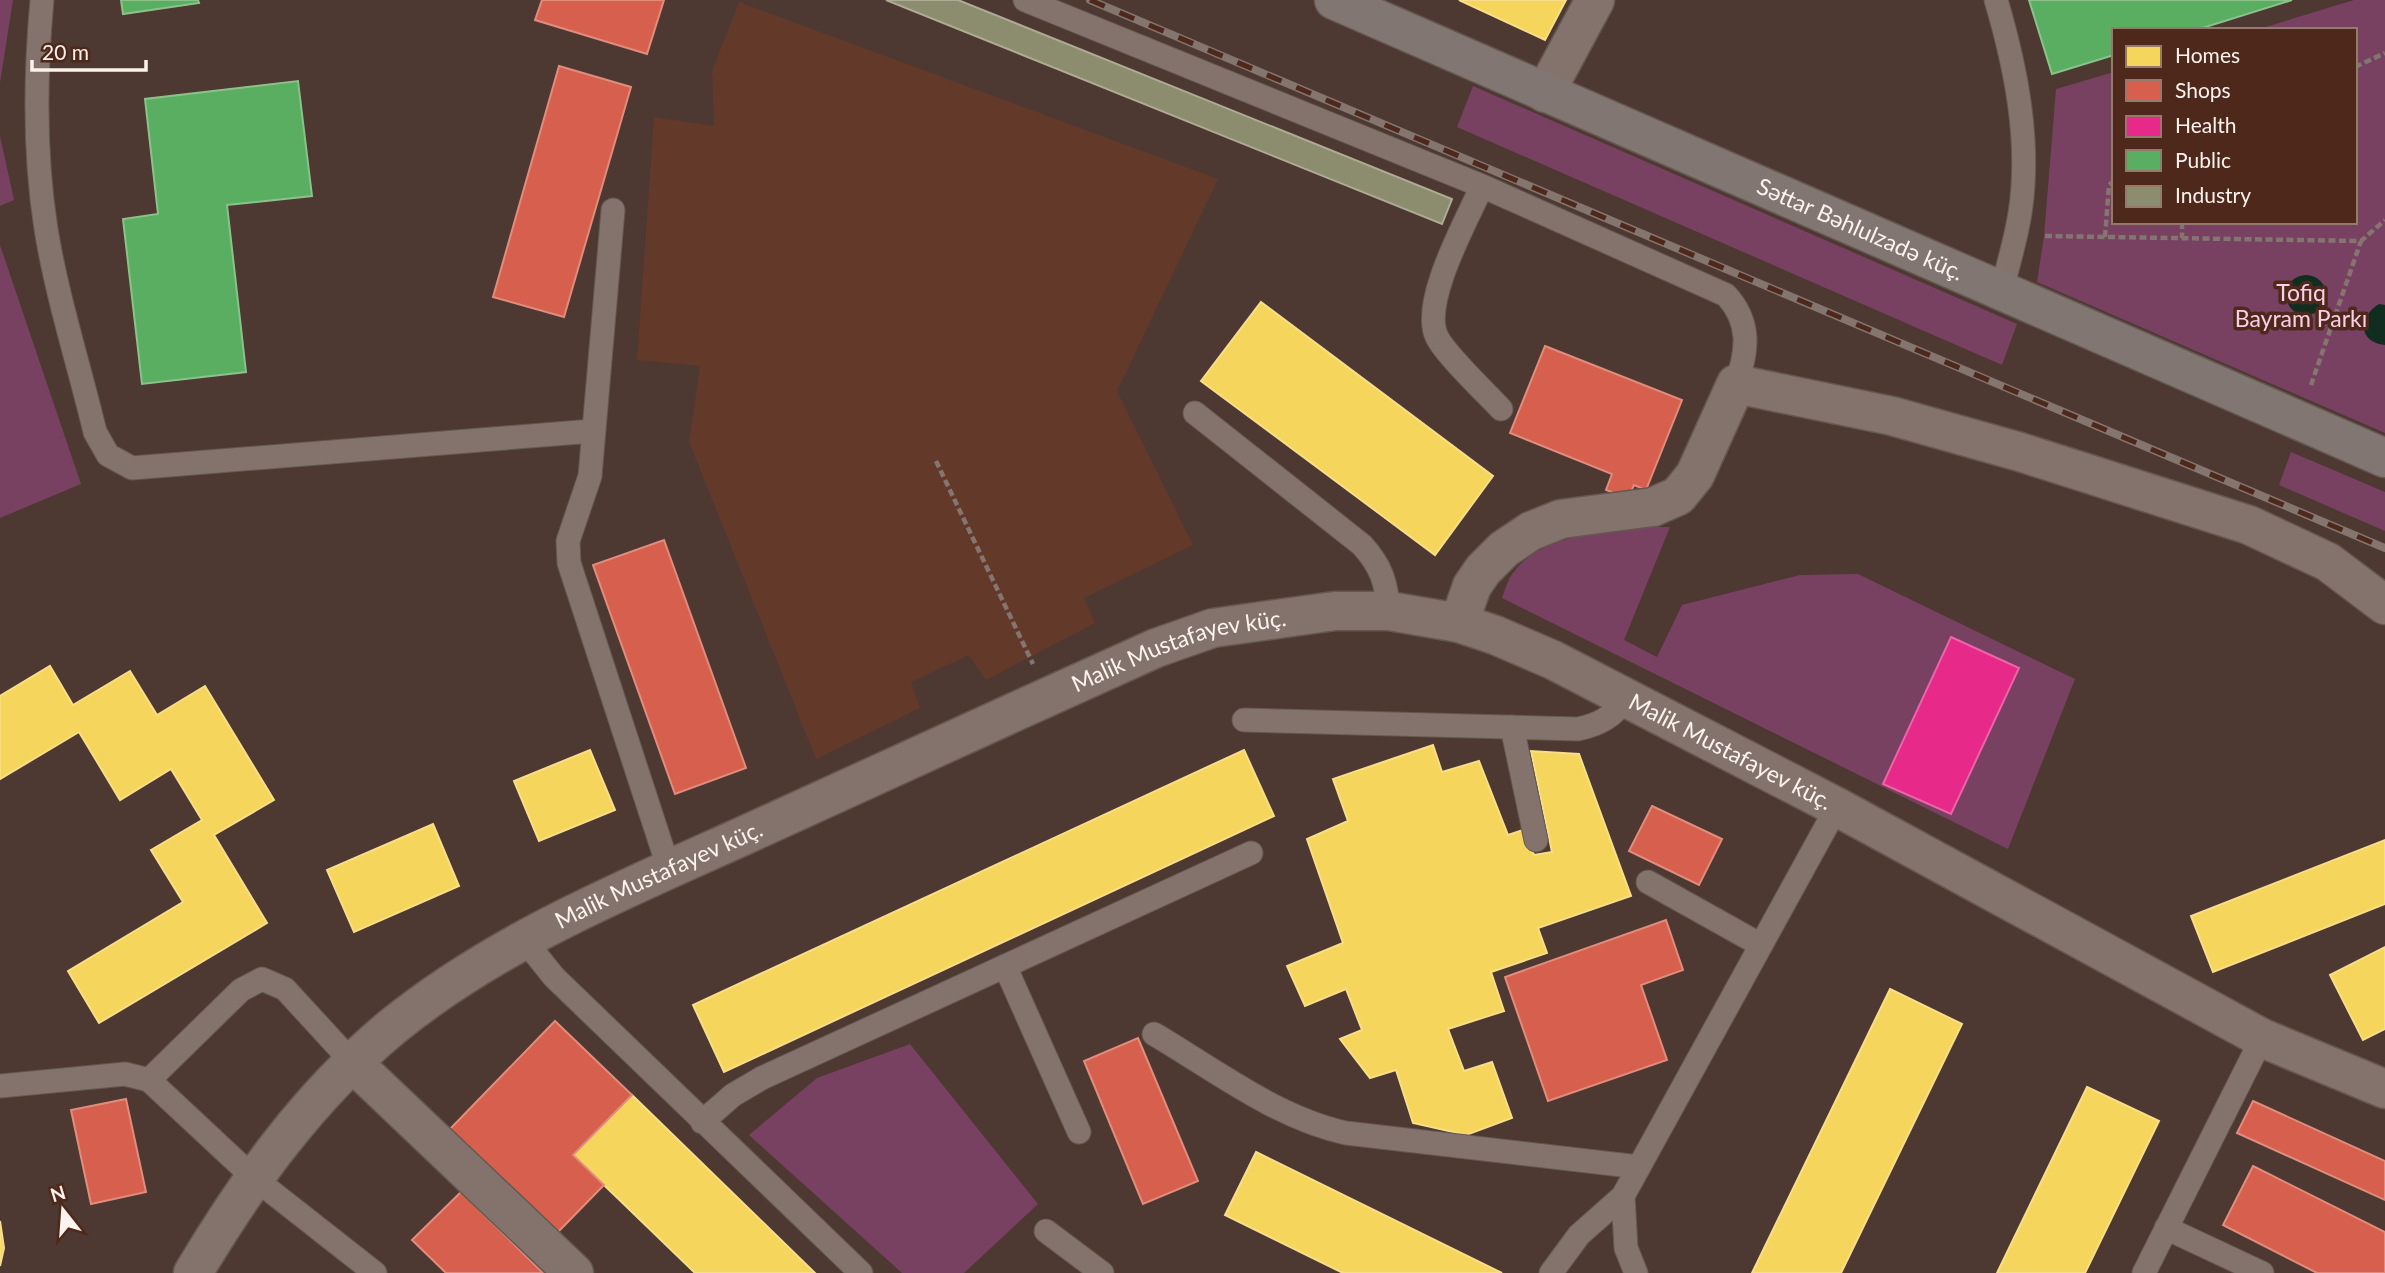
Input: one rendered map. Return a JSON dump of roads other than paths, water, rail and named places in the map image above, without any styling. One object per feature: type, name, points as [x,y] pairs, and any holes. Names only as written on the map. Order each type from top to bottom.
[{"type":"main road","name":"Səttar Bəhlulzadə küç.","points":[[1334,0],[2385,458]]},
{"type":"street","points":[[1545,93],[1595,0]]},
{"type":"street","points":[[1459,623],[1472,586],[1483,570],[1504,549],[1531,531],[1561,519],[1653,507],[1678,496],[1695,475],[1736,384],[1892,416],[2020,452],[2249,525],[2328,562],[2385,605]]},
{"type":"street","name":"Malik Mustafayev küç.","points":[[193,1273],[254,1178],[316,1101],[353,1063],[434,995],[525,942],[669,869],[1156,648],[1213,628],[1312,614],[1389,611],[1459,623],[1553,660],[1837,807],[2262,1038]]},
{"type":"street","points":[[2262,1038],[2348,1058],[2385,1058]]},
{"type":"street","points":[[2262,1038],[2385,1089]]},
{"type":"street","points":[[353,1063],[574,1273]]},
{"type":"lane","points":[[42,0],[35,74],[40,186],[45,221],[95,432],[108,455],[132,468],[593,431]]},
{"type":"lane","points":[[1025,0],[1482,186],[1726,295],[1737,307],[1745,336],[1744,360],[1736,384]]},
{"type":"lane","points":[[1996,0],[2014,63],[2024,151],[2020,212],[2001,292]]},
{"type":"lane","points":[[1482,186],[1439,288],[1432,317],[1437,337],[1501,409]]},
{"type":"lane","points":[[613,210],[590,476],[568,541],[569,563],[669,869]]},
{"type":"lane","points":[[1195,414],[1362,545],[1378,563],[1385,578],[1389,611]]},
{"type":"lane","points":[[1244,720],[1578,729],[1599,724],[1614,716],[1627,698]]},
{"type":"lane","points":[[1512,727],[1536,840]]},
{"type":"lane","points":[[1551,1273],[1579,1236],[1623,1196],[1759,944],[1837,807]]},
{"type":"lane","points":[[702,1122],[733,1095],[762,1078],[1251,853]]},
{"type":"lane","points":[[1648,882],[1759,944]]},
{"type":"lane","points":[[525,942],[554,977],[861,1273]]},
{"type":"lane","points":[[1005,966],[1079,1132]]},
{"type":"lane","points":[[149,1080],[241,990],[262,979],[285,989],[353,1063]]},
{"type":"lane","points":[[1154,1034],[1317,1127],[1346,1133],[1639,1167]]},
{"type":"lane","points":[[2144,1273],[2262,1038]]},
{"type":"lane","points":[[0,1086],[125,1074],[149,1080],[254,1178],[375,1273]]},
{"type":"lane","points":[[1623,1196],[1626,1248],[1636,1273]]},
{"type":"lane","points":[[2166,1228],[2262,1273]]},
{"type":"lane","points":[[1046,1231],[1102,1273]]},
{"type":"railway","points":[[1090,0],[2385,548]]},
{"type":"park label","name":"Tofiq Bayram Parkı","points":[[2301,306]]}]
